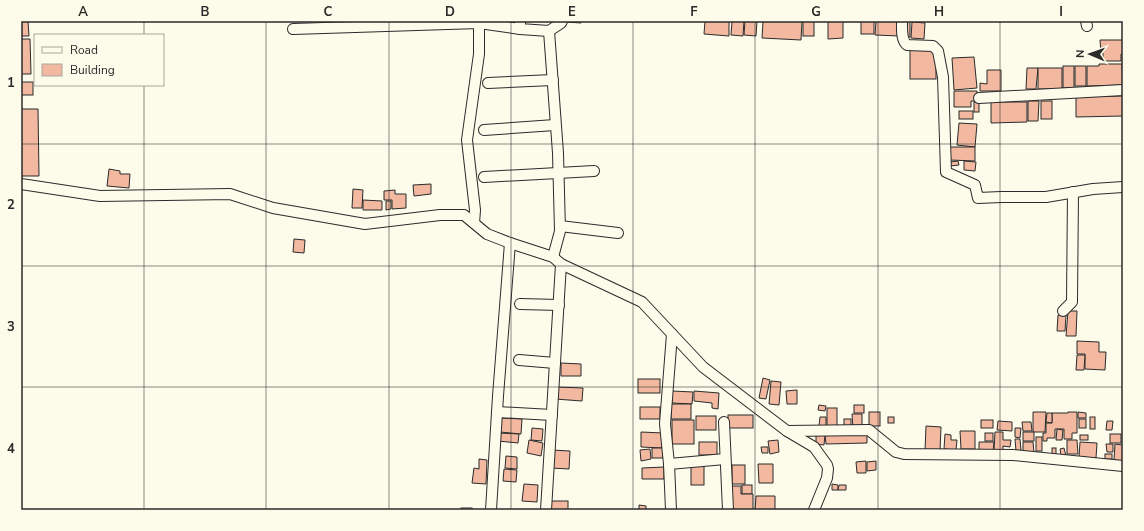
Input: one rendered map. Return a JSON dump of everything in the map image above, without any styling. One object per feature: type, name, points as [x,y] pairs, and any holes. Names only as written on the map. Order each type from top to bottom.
[{"type":"street","points":[[293,29],[479,22],[520,25],[549,31],[562,21]]},
{"type":"street","points":[[902,21],[904,43],[907,45],[933,46],[938,51],[943,77],[946,172],[975,185],[978,198],[1046,197],[1093,189],[1123,186]]},
{"type":"street","points":[[474,223],[467,140],[479,54],[479,22]]},
{"type":"street","points":[[549,31],[558,153],[560,226],[553,257]]},
{"type":"street","points":[[488,83],[553,80]]},
{"type":"street","points":[[979,98],[1123,90]]},
{"type":"street","points":[[484,130],[555,125]]},
{"type":"street","points":[[484,177],[594,171]]},
{"type":"street","points":[[21,184],[100,196],[230,194],[273,208],[365,224],[440,215],[464,215],[487,234],[553,257],[561,264],[642,302],[703,367],[787,430],[814,447],[827,465],[827,478],[814,510]]},
{"type":"street","points":[[1063,311],[1072,302],[1074,192]]},
{"type":"street","points":[[560,226],[618,233]]},
{"type":"street","points":[[491,510],[510,243]]},
{"type":"street","points":[[546,510],[561,264]]},
{"type":"street","points":[[520,304],[558,305]]},
{"type":"street","points":[[671,510],[669,464],[665,424],[672,334]]},
{"type":"street","points":[[519,360],[555,363]]},
{"type":"street","points":[[497,412],[552,415]]},
{"type":"street","points":[[724,422],[728,510]]},
{"type":"street","points":[[787,430],[869,430],[896,452],[904,454],[1013,454],[1123,466]]},
{"type":"street","points":[[669,464],[725,459]]},
{"type":"building","points":[[21,21],[28,21],[29,36],[21,36]]},
{"type":"building","points":[[581,21],[581,23],[566,22]]},
{"type":"building","points":[[705,21],[729,21],[729,36],[704,34]]},
{"type":"building","points":[[732,21],[744,21],[743,36],[731,35]]},
{"type":"building","points":[[745,21],[757,21],[756,36],[744,35]]},
{"type":"building","points":[[763,21],[802,21],[801,40],[762,38]]},
{"type":"building","points":[[803,21],[814,21],[814,36],[803,36]]},
{"type":"building","points":[[828,21],[843,21],[843,38],[828,39]]},
{"type":"building","points":[[861,21],[874,21],[874,34],[861,34]]},
{"type":"building","points":[[876,21],[900,21],[899,36],[875,35]]},
{"type":"building","points":[[904,21],[910,21],[910,37],[904,37]]},
{"type":"building","points":[[912,22],[925,23],[924,39],[911,38]]},
{"type":"building","points":[[21,39],[30,39],[31,74],[21,74]]},
{"type":"building","points":[[1100,40],[1123,40],[1123,54],[1121,54],[1121,61],[1103,61]]},
{"type":"building","points":[[910,50],[936,50],[936,79],[910,79]]},
{"type":"building","points":[[974,57],[977,88],[954,90],[952,58]]},
{"type":"building","points":[[1099,64],[1122,64],[1123,85],[1087,86],[1087,66],[1099,66]]},
{"type":"building","points":[[1063,66],[1074,66],[1074,88],[1063,88]]},
{"type":"building","points":[[1075,66],[1086,66],[1086,86],[1075,86]]},
{"type":"building","points":[[1027,68],[1038,68],[1036,89],[1026,89]]},
{"type":"building","points":[[1038,68],[1062,68],[1062,89],[1038,89]]},
{"type":"building","points":[[987,70],[1001,70],[1001,91],[980,91],[980,83],[987,84]]},
{"type":"building","points":[[21,82],[33,82],[33,95],[21,95]]},
{"type":"building","points":[[954,91],[977,91],[977,101],[971,101],[971,107],[954,107]]},
{"type":"building","points":[[1123,96],[1123,116],[1076,117],[1076,97]]},
{"type":"building","points":[[1028,101],[1039,101],[1038,121],[1028,121]]},
{"type":"building","points":[[1041,101],[1052,101],[1052,119],[1041,119]]},
{"type":"building","points":[[974,102],[979,102],[979,112],[974,112]]},
{"type":"building","points":[[991,102],[1027,102],[1027,122],[991,123]]},
{"type":"building","points":[[21,109],[38,109],[39,176],[21,176]]},
{"type":"building","points":[[959,111],[973,111],[973,119],[959,119]]},
{"type":"building","points":[[959,123],[977,124],[975,147],[957,145]]},
{"type":"building","points":[[950,147],[975,147],[975,161],[950,160]]},
{"type":"building","points":[[958,161],[959,165],[950,166],[950,162]]},
{"type":"building","points":[[964,161],[976,162],[975,171],[964,170]]},
{"type":"building","points":[[109,169],[120,171],[120,174],[130,174],[129,188],[107,186]]},
{"type":"building","points":[[431,184],[431,194],[414,196],[413,185]]},
{"type":"building","points":[[353,189],[363,190],[362,208],[352,208]]},
{"type":"building","points":[[395,190],[395,194],[406,194],[406,208],[392,209],[392,200],[384,200],[384,191]]},
{"type":"building","points":[[363,200],[382,201],[382,210],[363,210]]},
{"type":"building","points":[[386,201],[391,201],[391,209],[386,210]]},
{"type":"building","points":[[294,239],[305,240],[304,253],[293,252]]},
{"type":"building","points":[[1068,311],[1077,311],[1076,336],[1066,336]]},
{"type":"building","points":[[1058,315],[1066,315],[1065,331],[1057,331]]},
{"type":"building","points":[[1077,341],[1099,342],[1099,352],[1106,352],[1105,370],[1085,369],[1085,354],[1077,354]]},
{"type":"building","points":[[1077,355],[1085,355],[1084,370],[1076,370]]},
{"type":"building","points":[[561,363],[581,364],[581,376],[561,376]]},
{"type":"building","points":[[763,378],[770,380],[766,399],[759,398]]},
{"type":"building","points":[[638,379],[660,379],[660,393],[638,393]]},
{"type":"building","points":[[771,381],[781,382],[779,405],[769,404]]},
{"type":"building","points":[[556,387],[583,388],[582,401],[555,399]]},
{"type":"building","points":[[797,390],[797,404],[787,404],[786,391]]},
{"type":"building","points":[[672,391],[693,392],[692,404],[672,403]]},
{"type":"building","points":[[694,391],[719,393],[718,409],[712,408],[712,403],[694,401]]},
{"type":"building","points":[[671,404],[691,404],[691,419],[671,419]]},
{"type":"building","points":[[819,405],[826,406],[825,411],[818,410]]},
{"type":"building","points":[[854,405],[864,405],[864,413],[854,413]]},
{"type":"building","points":[[640,407],[660,407],[660,419],[640,419]]},
{"type":"building","points":[[827,408],[837,408],[837,426],[827,426]]},
{"type":"building","points":[[869,412],[880,412],[880,426],[869,426]]},
{"type":"building","points":[[1033,412],[1046,412],[1045,432],[1033,432]]},
{"type":"building","points":[[1077,412],[1077,433],[1072,433],[1072,439],[1064,439],[1064,429],[1055,429],[1055,438],[1047,438],[1047,441],[1043,441],[1043,433],[1046,433],[1046,423],[1052,423],[1052,413]]},
{"type":"building","points":[[1078,412],[1086,413],[1086,418],[1078,418]]},
{"type":"building","points":[[1047,413],[1052,413],[1052,423],[1046,422]]},
{"type":"building","points":[[852,414],[862,414],[862,428],[853,428]]},
{"type":"building","points":[[728,415],[753,415],[753,428],[728,428]]},
{"type":"building","points":[[696,416],[716,416],[716,430],[696,430]]},
{"type":"building","points":[[820,417],[826,417],[826,426],[819,426]]},
{"type":"building","points":[[888,417],[894,417],[894,423],[888,423]]},
{"type":"building","points":[[1090,417],[1095,417],[1095,429],[1090,429]]},
{"type":"building","points":[[501,418],[522,419],[521,434],[500,432]]},
{"type":"building","points":[[844,419],[851,419],[851,428],[844,428]]},
{"type":"building","points":[[1079,419],[1086,419],[1086,428],[1079,428]]},
{"type":"building","points":[[672,420],[694,420],[694,444],[672,444]]},
{"type":"building","points":[[981,420],[993,420],[993,428],[981,428]]},
{"type":"building","points":[[998,421],[1012,422],[1012,431],[997,430]]},
{"type":"building","points":[[1107,421],[1113,421],[1112,430],[1106,430]]},
{"type":"building","points":[[1022,422],[1031,422],[1032,431],[1023,431]]},
{"type":"building","points":[[926,426],[941,427],[940,452],[925,451]]},
{"type":"building","points":[[532,428],[543,429],[542,441],[531,440]]},
{"type":"building","points":[[1015,428],[1021,428],[1020,438],[1015,437]]},
{"type":"building","points":[[1057,429],[1063,430],[1062,440],[1056,440]]},
{"type":"building","points":[[960,431],[975,431],[975,449],[961,449]]},
{"type":"building","points":[[641,432],[663,433],[662,448],[641,447]]},
{"type":"building","points":[[995,432],[1003,432],[1003,440],[1011,440],[1010,447],[1003,446],[1003,450],[994,450]]},
{"type":"building","points":[[1023,432],[1034,432],[1034,441],[1023,441]]},
{"type":"building","points":[[499,433],[519,434],[518,443],[498,441]]},
{"type":"building","points":[[867,433],[867,443],[826,444],[825,434]]},
{"type":"building","points":[[985,433],[993,433],[993,441],[985,441]]},
{"type":"building","points":[[945,434],[951,435],[951,440],[957,440],[956,450],[944,449]]},
{"type":"building","points":[[1110,434],[1121,434],[1121,443],[1110,443]]},
{"type":"building","points":[[816,435],[825,435],[824,445],[816,444]]},
{"type":"building","points":[[1080,435],[1088,435],[1088,440],[1080,440]]},
{"type":"building","points":[[1036,437],[1042,437],[1042,451],[1036,451]]},
{"type":"building","points":[[1015,439],[1020,439],[1021,450],[1016,451]]},
{"type":"building","points":[[529,440],[543,443],[541,456],[527,453]]},
{"type":"building","points":[[778,440],[779,452],[770,454],[768,441]]},
{"type":"building","points":[[1067,440],[1077,440],[1078,454],[1067,454]]},
{"type":"building","points":[[699,442],[717,442],[717,455],[699,455]]},
{"type":"building","points":[[979,442],[994,442],[993,451],[979,451]]},
{"type":"building","points":[[1023,442],[1033,442],[1034,453],[1023,453]]},
{"type":"building","points":[[1080,442],[1097,443],[1096,458],[1079,457]]},
{"type":"building","points":[[1106,444],[1113,444],[1113,452],[1107,452]]},
{"type":"building","points":[[1115,444],[1123,445],[1123,461],[1114,460]]},
{"type":"building","points":[[761,447],[768,447],[768,453],[762,453]]},
{"type":"building","points":[[652,448],[663,448],[663,458],[652,458]]},
{"type":"building","points":[[1052,448],[1056,448],[1056,456],[1052,456]]},
{"type":"building","points":[[1064,448],[1066,456],[1061,456],[1060,449]]},
{"type":"building","points":[[650,449],[651,459],[641,461],[640,450]]},
{"type":"building","points":[[552,450],[570,451],[569,469],[551,468]]},
{"type":"building","points":[[1105,454],[1112,454],[1112,459],[1105,459]]},
{"type":"building","points":[[506,456],[517,457],[517,469],[505,468]]},
{"type":"building","points":[[479,459],[487,460],[486,484],[472,483],[474,468],[479,469]]},
{"type":"building","points":[[866,461],[866,473],[857,473],[856,462]]},
{"type":"building","points":[[876,461],[876,470],[867,471],[867,462]]},
{"type":"building","points":[[691,464],[704,464],[704,485],[691,485]]},
{"type":"building","points":[[758,464],[773,464],[773,483],[759,483]]},
{"type":"building","points":[[732,465],[745,465],[745,484],[732,484]]},
{"type":"building","points":[[664,467],[664,479],[642,479],[642,468]]},
{"type":"building","points":[[504,469],[517,470],[516,482],[503,481]]},
{"type":"building","points":[[524,484],[538,485],[537,502],[522,501]]},
{"type":"building","points":[[832,484],[838,485],[838,490],[832,490]]},
{"type":"building","points":[[742,485],[752,485],[752,494],[742,494]]},
{"type":"building","points":[[839,485],[846,485],[846,490],[838,490]]},
{"type":"building","points":[[731,486],[741,486],[741,494],[753,494],[753,510],[731,510]]},
{"type":"building","points":[[756,496],[775,496],[775,510],[755,510]]},
{"type":"building","points":[[548,501],[568,501],[568,510],[548,510]]},
{"type":"building","points":[[639,505],[646,506],[646,510],[639,510]]},
{"type":"building","points":[[461,508],[472,508],[472,510],[461,510]]}]
